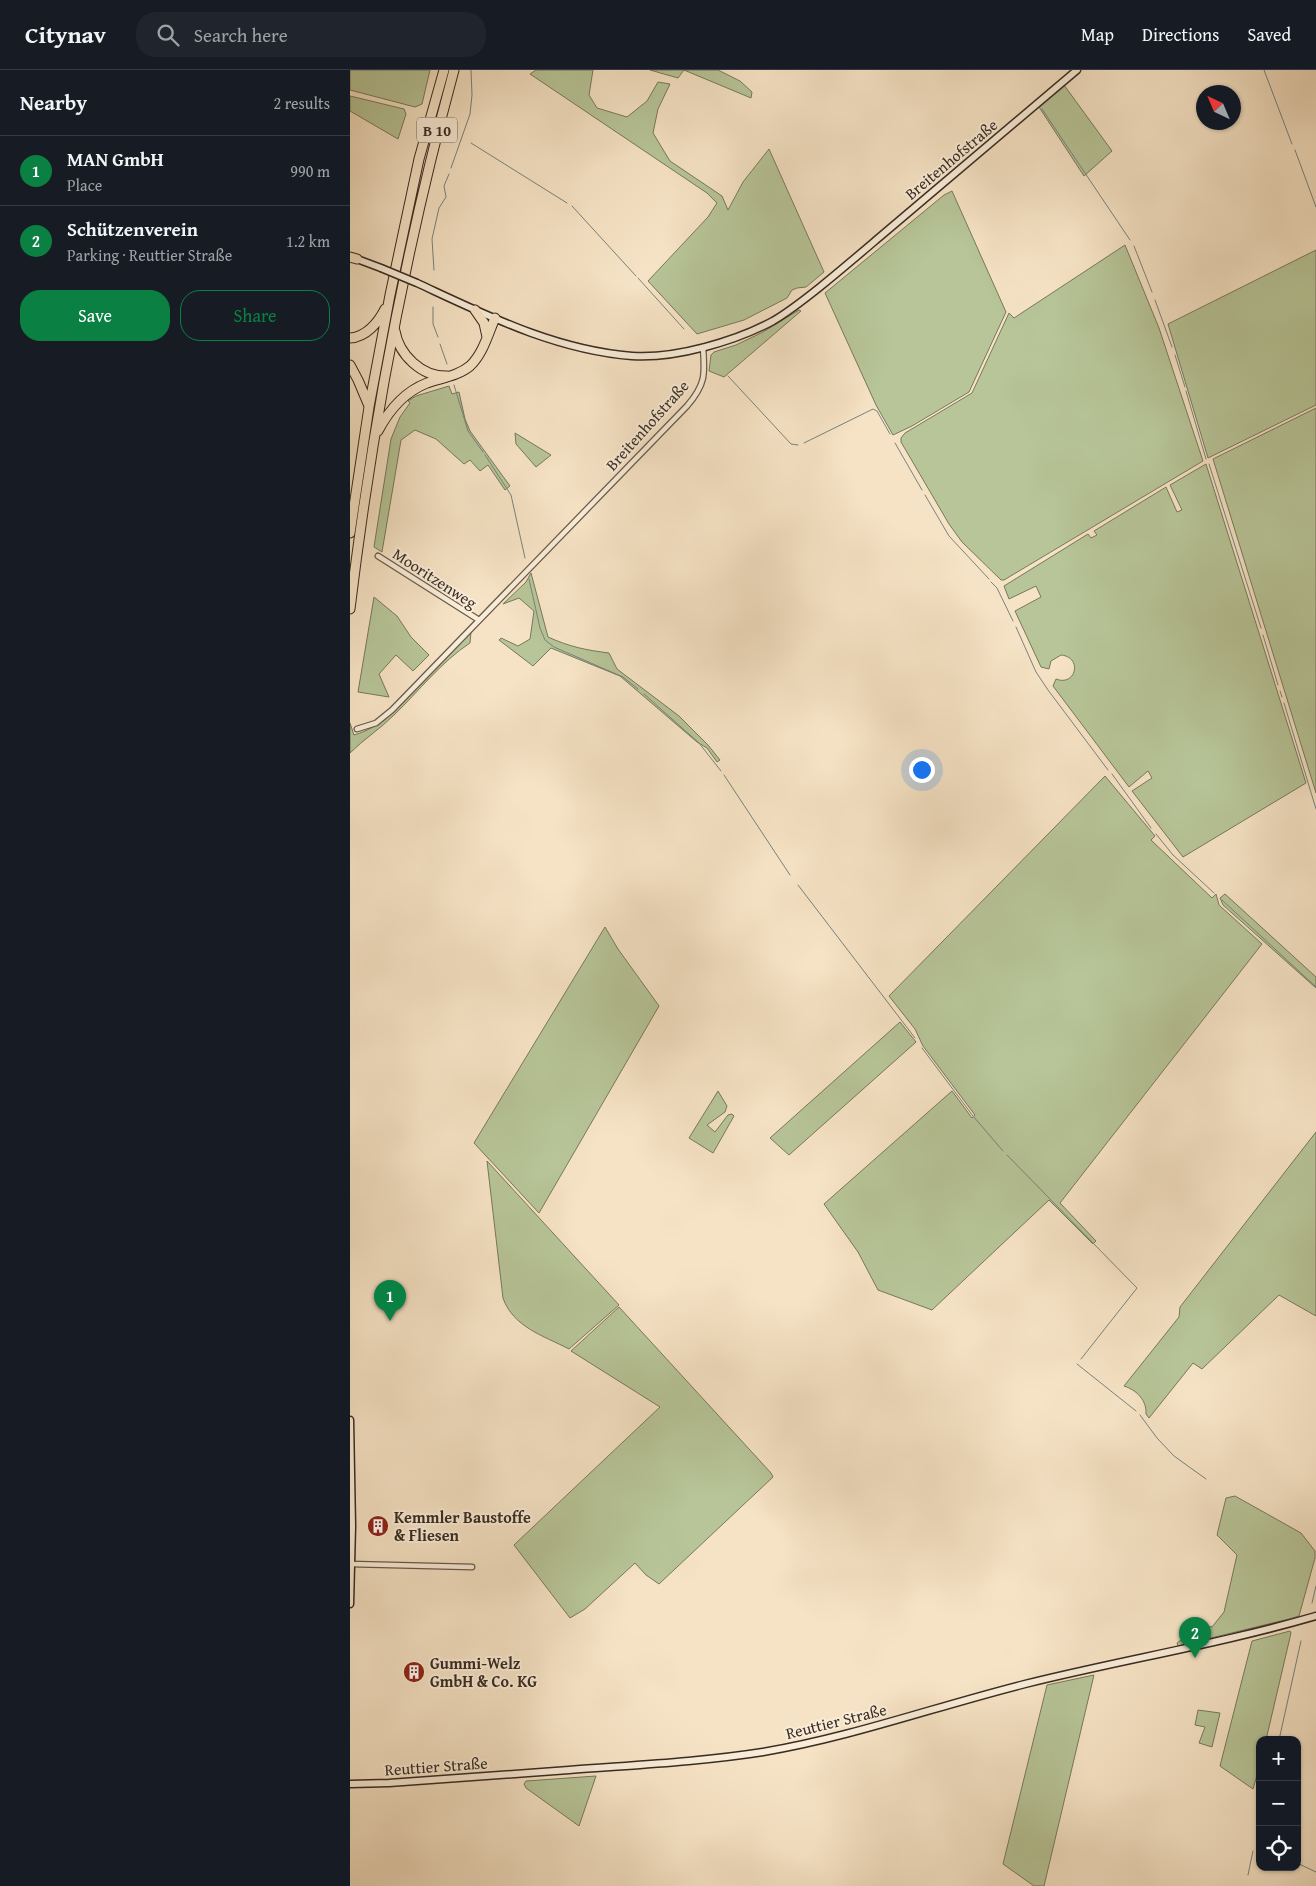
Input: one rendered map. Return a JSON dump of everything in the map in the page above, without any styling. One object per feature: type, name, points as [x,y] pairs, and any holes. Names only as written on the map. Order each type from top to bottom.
[{"type":"highway","name":"B 10","points":[[350,533],[369,407],[390,295],[419,159],[444,70]]},
{"type":"highway","name":"B 10","points":[[350,609],[374,440],[394,328],[429,162],[454,70]]},
{"type":"highway","points":[[350,338],[356,338],[376,324],[384,311],[390,295]]},
{"type":"highway","points":[[476,310],[484,322],[487,337]]},
{"type":"highway","points":[[374,440],[395,404],[426,384],[468,367],[476,359],[495,318]]},
{"type":"highway","points":[[394,328],[401,349],[410,360],[426,371],[442,376],[452,375]]},
{"type":"highway","points":[[350,365],[369,407]]},
{"type":"main road","name":"Breitenhofstraße","points":[[704,347],[730,340],[756,329],[791,310],[1077,70]]},
{"type":"main road","points":[[354,258],[418,283],[543,338],[632,356],[671,353],[704,347]]},
{"type":"main road","points":[[350,1420],[350,1604]]},
{"type":"main road","name":"Reuttier Straße","points":[[350,1784],[389,1783],[620,1766],[800,1746],[854,1733],[1022,1685],[1127,1659],[1262,1631],[1316,1616]]},
{"type":"street","name":"Breitenhofstraße","points":[[357,729],[368,726],[384,716],[695,396],[705,375],[704,347]]},
{"type":"street","name":"Mooritzenweg","points":[[378,556],[479,620]]},
{"type":"street","points":[[351,1564],[472,1567]]},
{"type":"green space","points":[[350,70],[430,70],[422,104],[415,107],[350,90]]},
{"type":"green space","points":[[536,70],[593,70],[589,95],[597,108],[627,117],[647,101],[658,82],[670,84],[658,109],[653,133],[670,161],[722,196],[728,210],[743,182],[769,149],[824,272],[806,287],[792,290],[787,298],[744,320],[697,334],[648,281],[708,217],[717,203],[707,193],[530,74]]},
{"type":"green space","points":[[650,70],[684,70],[678,78]]},
{"type":"green space","points":[[684,70],[718,70],[740,81],[752,92],[751,98]]},
{"type":"green space","points":[[1064,85],[1112,151],[1084,176],[1039,107]]},
{"type":"green space","points":[[350,96],[404,109],[406,114],[398,139],[350,111]]},
{"type":"green space","points":[[952,191],[1006,312],[969,392],[912,426],[893,435],[876,405],[825,293],[944,195]]},
{"type":"green space","points":[[1125,245],[1159,328],[1203,461],[1004,580],[1001,580],[962,542],[949,524],[901,442],[901,438],[905,433],[972,393],[1009,313],[1014,318]]},
{"type":"green space","points":[[1316,250],[1316,405],[1208,458],[1168,324]]},
{"type":"green space","points":[[799,310],[801,311],[724,377],[709,371],[711,355],[714,352],[736,345],[763,332]]},
{"type":"green space","points":[[449,386],[452,394],[459,392],[465,419],[470,431],[510,486],[505,490],[488,465],[480,471],[470,460],[464,464],[436,439],[415,430],[401,440],[382,552],[374,547],[391,439],[400,417],[410,403],[408,401],[416,396]]},
{"type":"green space","points":[[1316,408],[1316,793],[1213,459]]},
{"type":"green space","points":[[515,433],[551,455],[536,467],[516,444]]},
{"type":"green space","points":[[1206,464],[1306,783],[1183,857],[1132,791],[1152,778],[1148,771],[1129,787],[1053,686],[1056,679],[1068,679],[1072,675],[1074,666],[1072,661],[1068,657],[1061,655],[1051,661],[1049,669],[1041,667],[1015,611],[1041,597],[1036,586],[1009,599],[1004,586],[1088,534],[1091,538],[1097,535],[1094,531],[1166,487],[1177,512],[1182,510],[1170,485]]},
{"type":"green space","points":[[531,573],[548,637],[578,648],[609,653],[617,669],[679,716],[720,760],[717,762],[707,748],[697,742],[620,676],[551,648],[533,666],[499,640],[501,638],[518,646],[530,639],[534,611],[519,598],[503,604],[526,582]]},
{"type":"green space","points":[[374,597],[397,616],[411,637],[429,655],[413,671],[396,655],[379,674],[389,697],[358,692]]},
{"type":"green space","points":[[471,632],[470,643],[449,659],[389,720],[350,753],[350,723],[354,735],[369,729],[390,715]]},
{"type":"green space","points":[[1105,776],[1155,836],[1151,840],[1212,898],[1216,894],[1219,905],[1262,944],[1060,1203],[1096,1241],[1093,1244],[1049,1200],[932,1310],[878,1290],[858,1252],[824,1204],[952,1091],[972,1118],[975,1115],[923,1046],[915,1029],[889,996]]},
{"type":"green space","points":[[1225,894],[1316,977],[1316,988],[1223,905],[1220,898]]},
{"type":"green space","points":[[605,927],[618,949],[659,1006],[539,1213],[474,1143]]},
{"type":"green space","points":[[900,1022],[916,1042],[789,1155],[770,1138]]},
{"type":"green space","points":[[718,1091],[727,1106],[725,1112],[707,1125],[715,1132],[728,1115],[732,1114],[734,1116],[713,1153],[689,1138]]},
{"type":"green space","points":[[1316,1132],[1316,1316],[1279,1295],[1202,1369],[1193,1363],[1149,1418],[1146,1414],[1143,1400],[1133,1390],[1124,1386],[1179,1317],[1180,1307]]},
{"type":"green space","points":[[487,1161],[619,1305],[569,1349],[530,1330],[514,1316],[503,1298]]},
{"type":"green space","points":[[619,1307],[773,1477],[659,1584],[646,1575],[635,1563],[585,1609],[570,1618],[514,1545],[660,1407],[571,1351]]},
{"type":"green space","points":[[1235,1496],[1301,1533],[1315,1551],[1315,1558],[1299,1616],[1178,1646],[1177,1643],[1201,1625],[1212,1627],[1224,1612],[1237,1555],[1217,1535],[1226,1498]]},
{"type":"green space","points":[[1290,1631],[1291,1633],[1267,1736],[1256,1736],[1256,1779],[1253,1789],[1220,1766],[1252,1641]]},
{"type":"green space","points":[[1094,1675],[1044,1886],[1034,1886],[1003,1864],[1047,1685]]},
{"type":"green space","points":[[1198,1710],[1220,1713],[1212,1747],[1199,1743],[1205,1727],[1195,1725]]},
{"type":"green space","points":[[596,1776],[579,1826],[526,1788],[524,1784],[526,1781]]},
{"type":"waterway","points":[[451,168],[470,114],[472,95],[471,70]]},
{"type":"waterway","points":[[1264,70],[1292,144]]},
{"type":"waterway","points":[[1042,109],[1130,240]]},
{"type":"waterway","points":[[471,143],[567,203]]},
{"type":"waterway","points":[[1295,150],[1316,207]]},
{"type":"waterway","points":[[434,270],[432,239],[439,208],[446,197],[444,186],[449,174]]},
{"type":"waterway","points":[[572,206],[636,276]]},
{"type":"waterway","points":[[1134,246],[1152,292]]},
{"type":"waterway","points":[[638,278],[684,329]]},
{"type":"waterway","points":[[1155,300],[1172,347]]},
{"type":"waterway","points":[[433,307],[433,324],[438,337]]},
{"type":"waterway","points":[[440,344],[447,364]]},
{"type":"waterway","points":[[1175,355],[1185,387]]},
{"type":"waterway","points":[[728,376],[791,444],[798,445]]},
{"type":"waterway","points":[[454,385],[468,431],[483,452]]},
{"type":"waterway","points":[[1186,391],[1206,459]]},
{"type":"waterway","points":[[804,443],[873,409],[877,411],[890,434]]},
{"type":"waterway","points":[[895,443],[922,490]]},
{"type":"waterway","points":[[485,455],[511,495],[525,558]]},
{"type":"waterway","points":[[1209,464],[1261,628]]},
{"type":"waterway","points":[[925,495],[949,536],[989,579]]},
{"type":"waterway","points":[[529,579],[540,628],[545,640],[554,647],[623,677],[638,689]]},
{"type":"waterway","points":[[991,582],[997,588],[1013,621]]},
{"type":"waterway","points":[[1016,627],[1036,672],[1108,770]]},
{"type":"waterway","points":[[1263,635],[1278,685]]},
{"type":"waterway","points":[[1280,691],[1282,697]]},
{"type":"waterway","points":[[644,694],[699,743],[721,771]]},
{"type":"waterway","points":[[1284,703],[1316,809]]},
{"type":"waterway","points":[[1112,774],[1151,828]]},
{"type":"waterway","points":[[724,775],[790,875]]},
{"type":"waterway","points":[[1156,834],[1173,855],[1214,893]]},
{"type":"waterway","points":[[798,885],[915,1038]]},
{"type":"waterway","points":[[1222,900],[1316,987]]},
{"type":"waterway","points":[[922,1048],[973,1116],[1003,1151]]},
{"type":"waterway","points":[[1007,1155],[1137,1288],[1081,1359]]},
{"type":"waterway","points":[[1077,1364],[1136,1411]]},
{"type":"waterway","points":[[1140,1415],[1157,1438],[1174,1456],[1206,1479]]},
{"type":"waterway","points":[[1312,1603],[1316,1586]]},
{"type":"waterway","points":[[1280,1736],[1301,1641]]},
{"type":"waterway","points":[[1248,1875],[1253,1851]]},
{"type":"waterway","points":[[1301,1865],[1316,1872]]},
{"type":"place","name":"MAN GmbH","points":[[390,1321]]},
{"type":"place","name":"Kemmler Baustoffe & Fliesen","points":[[378,1526]]},
{"type":"place","name":"Schützenverein","points":[[1195,1658]]},
{"type":"place","name":"Gummi-Welz GmbH & Co. KG","points":[[414,1672]]}]
